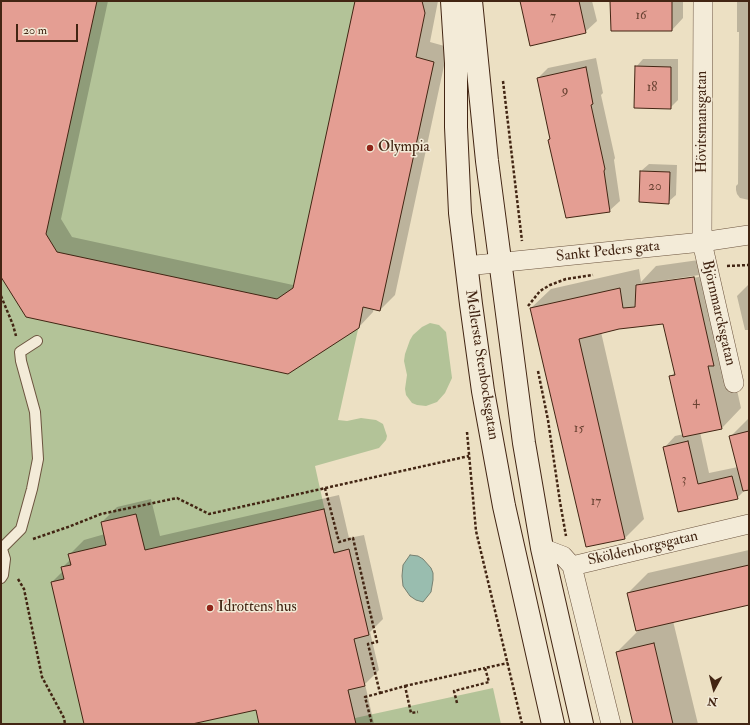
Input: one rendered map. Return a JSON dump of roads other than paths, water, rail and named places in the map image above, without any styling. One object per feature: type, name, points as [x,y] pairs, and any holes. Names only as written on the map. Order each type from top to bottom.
[{"type":"main road","name":"Mellersta Stenbocksgatan","points":[[452,1],[456,63],[457,170],[460,213],[483,391],[504,506],[553,724]]},
{"type":"main road","name":"Mellersta Stenbocksgatan","points":[[471,1],[487,161],[524,443],[542,548],[582,724]]},
{"type":"street","name":"Hövitsmansgatan","points":[[702,242],[703,1]]},
{"type":"street","name":"Sankt Peders gata","points":[[466,266],[702,242],[749,235]]},
{"type":"street","name":"Björnmarcksgatan","points":[[702,242],[734,383]]},
{"type":"street","name":"Sköldenborgsgatan","points":[[542,548],[563,556],[572,566],[749,524]]},
{"type":"street","points":[[572,566],[611,724]]},
{"type":"lane","points":[[2,576],[5,559],[2,547],[21,529],[32,489],[38,459],[35,412],[21,361],[20,352],[36,341]]},
{"type":"place","name":"Olympia","points":[[370,148]]},
{"type":"place","name":"Idrottens hus","points":[[210,608]]}]
